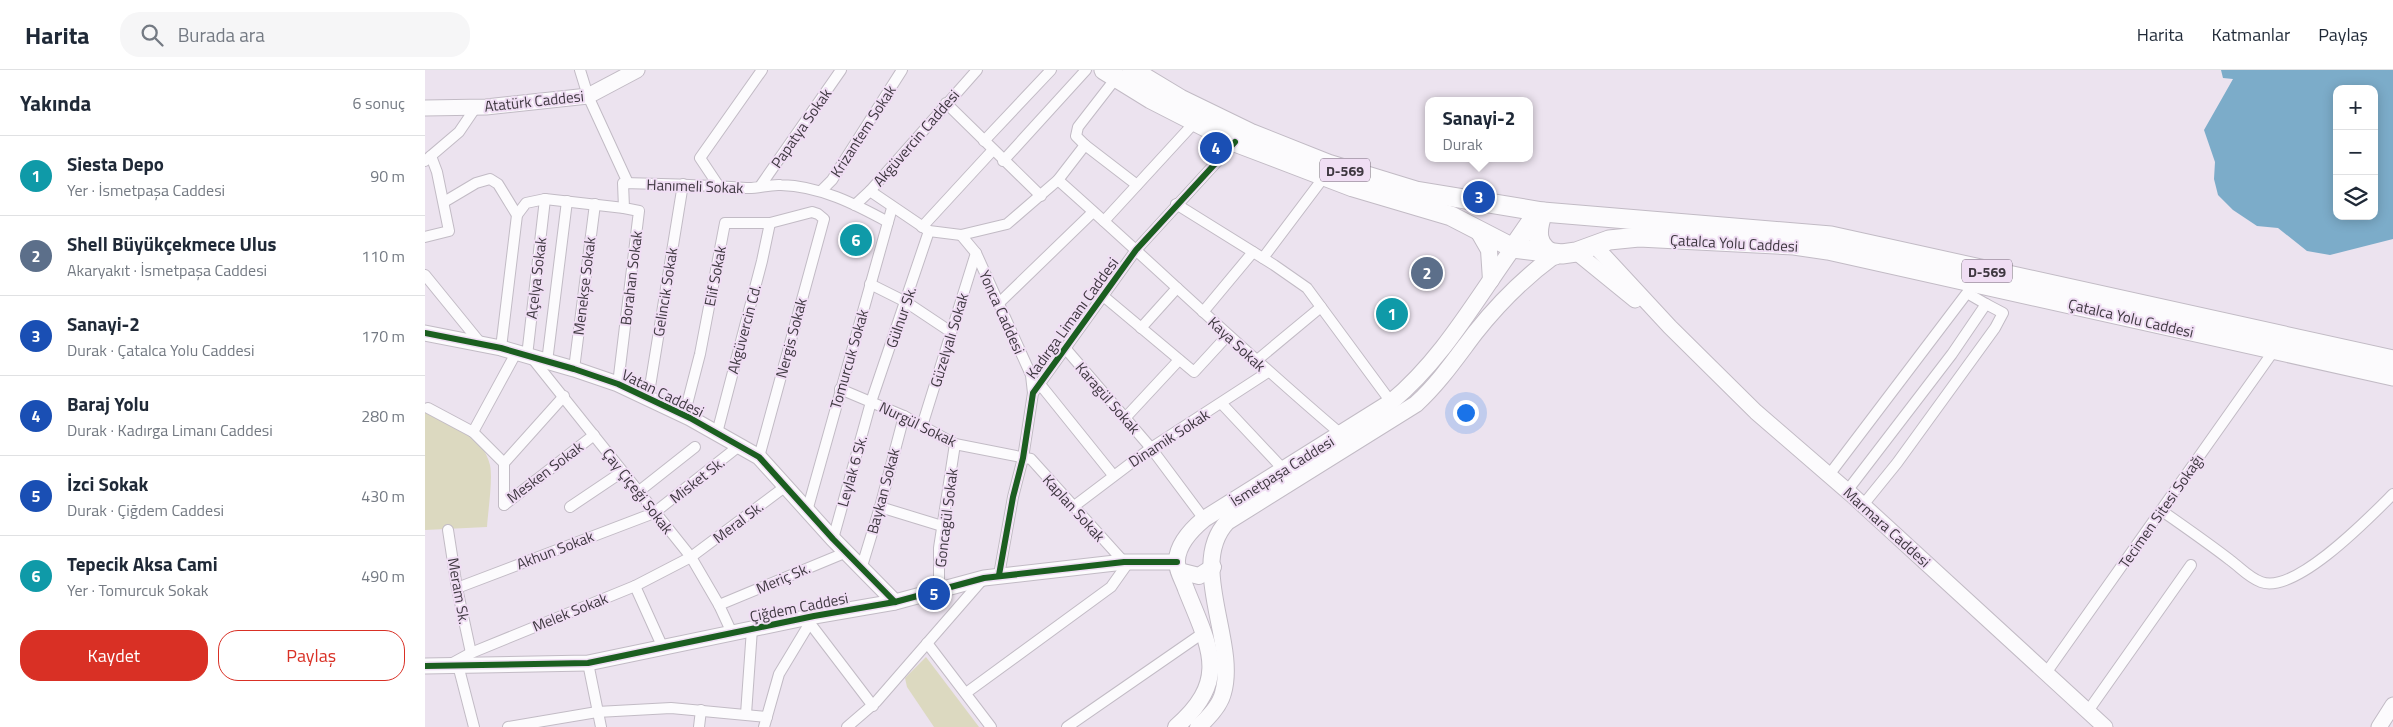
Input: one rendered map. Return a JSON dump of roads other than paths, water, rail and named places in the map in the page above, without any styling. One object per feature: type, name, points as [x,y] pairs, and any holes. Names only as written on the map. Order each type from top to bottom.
[{"type":"highway","name":"Çatalca Yolu Caddesi","points":[[1117,73],[1195,122],[1235,142],[1324,177],[1437,211],[1463,221],[1513,248],[1555,255],[1575,252],[1623,237],[1639,237],[1794,246],[1828,250],[2393,376]]},
{"type":"highway","name":"Çatalca Yolu Caddesi","points":[[1117,73],[1229,124],[1328,164],[1416,192],[1543,212],[1577,214],[1638,222],[1776,230],[1840,238],[2393,360]]},
{"type":"highway","points":[[1513,248],[1533,219],[1543,212]]},
{"type":"highway","points":[[1543,212],[1538,226],[1537,237],[1541,245],[1555,255]]},
{"type":"highway","points":[[1577,214],[1588,227],[1593,245]]},
{"type":"main road","points":[[1477,229],[1489,250],[1491,280]]},
{"type":"main road","name":"İsmetpaşa Caddesi","points":[[1198,727],[1215,708],[1223,695],[1225,680],[1226,659],[1213,593],[1213,548],[1216,536],[1227,522],[1391,402],[1430,364],[1463,322],[1513,248]]},
{"type":"main road","name":"İsmetpaşa Caddesi","points":[[1178,566],[1179,551],[1186,539],[1204,519],[1284,470],[1348,435],[1416,404],[1435,386],[1476,332],[1518,286],[1555,255]]},
{"type":"main road","points":[[1463,322],[1476,332]]},
{"type":"main road","points":[[1186,539],[1196,538],[1213,548]]},
{"type":"main road","points":[[1178,566],[1199,576],[1213,567]]},
{"type":"main road","points":[[1176,727],[1199,703],[1208,688],[1211,666],[1203,633],[1178,566]]},
{"type":"street","name":"Hanımeli Sokak","points":[[580,70],[626,183],[717,185],[749,189],[761,185],[799,186],[821,191],[855,205],[888,222]]},
{"type":"street","points":[[717,185],[699,158],[762,70]]},
{"type":"street","name":"Papatya Sokak","points":[[761,185],[841,70]]},
{"type":"street","name":"Krizantem Sokak","points":[[821,191],[832,180],[903,70]]},
{"type":"street","name":"Akgüvercin Caddesi","points":[[855,205],[870,191],[977,70]]},
{"type":"street","points":[[984,141],[1051,70]]},
{"type":"street","points":[[1003,161],[1086,70]]},
{"type":"street","name":"Atatürk Caddesi","points":[[425,108],[476,107],[589,96],[632,71]]},
{"type":"street","points":[[1117,73],[1078,127],[1075,136],[1085,146],[1137,185]]},
{"type":"street","points":[[947,103],[992,151],[1041,196]]},
{"type":"street","points":[[425,237],[449,230],[437,172],[428,159],[464,126],[476,107]]},
{"type":"street","points":[[1103,220],[1195,122]]},
{"type":"street","name":"Kadırga Limanı Caddesi","points":[[999,575],[1013,497],[1023,458],[1033,393],[1136,250],[1176,204],[1235,142]]},
{"type":"street","points":[[870,191],[925,229],[961,235],[1007,224],[1058,180],[1085,146]]},
{"type":"street","points":[[925,229],[992,151]]},
{"type":"street","points":[[1263,258],[1324,177]]},
{"type":"street","points":[[444,202],[476,184],[490,179],[498,184],[517,216]]},
{"type":"street","name":"Kaya Sokak","points":[[1058,180],[1268,372],[1348,435]]},
{"type":"street","points":[[501,348],[517,216],[526,203],[545,199],[624,208],[626,183]]},
{"type":"street","name":"Gelincik Sokak","points":[[648,399],[683,184]]},
{"type":"street","name":"Açelya Sokak","points":[[525,356],[545,199]]},
{"type":"street","points":[[547,362],[567,201]]},
{"type":"street","name":"Menekşe Sokak","points":[[574,369],[595,204]]},
{"type":"street","points":[[1176,204],[1263,258],[1307,288],[1391,402]]},
{"type":"street","name":"Borahan Sokak","points":[[618,384],[639,211],[624,208]]},
{"type":"street","name":"Tomurcuk Sokak","points":[[807,511],[892,208]]},
{"type":"street","name":"Nergis Sokak","points":[[759,457],[824,220],[818,214],[812,212]]},
{"type":"street","name":"Elif Sokak","points":[[684,416],[700,354],[725,222],[770,223],[812,212]]},
{"type":"street","points":[[998,304],[1093,212]]},
{"type":"street","name":"Akgüvercin Cd.","points":[[717,433],[762,261],[770,223]]},
{"type":"street","name":"Gülnur Sk.","points":[[871,402],[906,302],[925,229]]},
{"type":"street","name":"Yonca Caddesi","points":[[961,235],[976,253],[1031,376],[1033,393]]},
{"type":"street","points":[[1593,245],[1670,327]]},
{"type":"street","points":[[1203,312],[1253,252]]},
{"type":"street","points":[[1575,252],[1670,327]]},
{"type":"street","name":"Güzelyalı Sokak","points":[[922,426],[976,253]]},
{"type":"street","points":[[425,275],[482,345]]},
{"type":"street","points":[[870,284],[906,302],[951,332]]},
{"type":"street","points":[[1141,328],[1177,288]]},
{"type":"street","points":[[1829,475],[1967,293],[2003,313],[1995,328],[1897,463],[1863,505]]},
{"type":"street","points":[[1102,295],[1194,372],[1228,335]]},
{"type":"street","points":[[1847,490],[1952,354],[1986,304]]},
{"type":"street","points":[[1256,361],[1321,307]]},
{"type":"street","name":"Marmara Caddesi","points":[[1670,327],[1756,412],[1847,490],[2105,727]]},
{"type":"street","name":"Vatan Caddesi","points":[[425,333],[501,348],[618,384],[717,433],[759,457],[833,539],[862,566],[895,602]]},
{"type":"street","name":"Karagül Sokak","points":[[1065,348],[1151,448],[1204,519]]},
{"type":"street","name":"Tecimen Sitesi Sokağı","points":[[2046,673],[2162,512],[2275,349]]},
{"type":"street","points":[[473,432],[525,356]]},
{"type":"street","name":"Çay Çiçeği Sokak","points":[[525,356],[564,396],[654,513],[691,557],[719,605],[732,632]]},
{"type":"street","points":[[1126,418],[1179,360]]},
{"type":"street","name":"Dinamik Sokak","points":[[1073,507],[1151,448],[1222,404],[1268,372]]},
{"type":"street","points":[[1039,383],[1113,475]]},
{"type":"street","name":"Nurgül Sokak","points":[[840,389],[904,416],[955,444],[1023,458]]},
{"type":"street","points":[[428,408],[473,432],[504,462],[564,396]]},
{"type":"street","name":"Leylak 6 Sk.","points":[[833,539],[871,402]]},
{"type":"street","points":[[1222,404],[1284,470]]},
{"type":"street","name":"Baykan Sokak","points":[[862,566],[881,507],[904,416]]},
{"type":"street","name":"Mesken Sokak","points":[[504,462],[504,505],[594,435]]},
{"type":"street","name":"Goncagül Sokak","points":[[939,591],[939,548],[955,444]]},
{"type":"street","name":"Misket Sk.","points":[[654,513],[739,446]]},
{"type":"street","points":[[638,492],[695,447]]},
{"type":"street","name":"Kaplan Sokak","points":[[1023,458],[1031,459],[1126,563]]},
{"type":"street","points":[[570,507],[622,472]]},
{"type":"street","name":"Meral Sk.","points":[[691,557],[786,486]]},
{"type":"street","points":[[2162,512],[2232,561],[2246,574],[2263,583],[2283,582],[2309,567],[2348,538],[2393,494]]},
{"type":"street","points":[[881,507],[942,526]]},
{"type":"street","name":"Akhun Sokak","points":[[457,588],[654,513]]},
{"type":"street","name":"Meram Sk.","points":[[448,530],[457,588],[471,653]]},
{"type":"street","name":"Meriç Sk.","points":[[719,605],[847,552]]},
{"type":"street","name":"Melek Sokak","points":[[453,665],[471,653],[635,586],[691,557]]},
{"type":"street","points":[[966,693],[1111,587],[1121,575],[1126,563]]},
{"type":"street","name":"Çiğdem Caddesi","points":[[425,666],[588,663],[752,628],[811,619],[895,602],[999,575],[1126,563],[1178,566]]},
{"type":"street","points":[[2088,711],[2191,565]]},
{"type":"street","points":[[847,727],[873,706],[984,578]]},
{"type":"street","points":[[635,586],[663,648]]},
{"type":"street","points":[[508,727],[597,712],[671,708],[746,714],[765,722],[779,674],[811,619],[873,706]]},
{"type":"street","points":[[746,714],[752,628]]},
{"type":"street","points":[[1067,727],[1203,633]]},
{"type":"street","points":[[927,643],[991,727]]},
{"type":"street","points":[[588,663],[601,727]]},
{"type":"street","points":[[453,665],[474,727]]},
{"type":"street","points":[[2379,727],[2393,705]]},
{"type":"street","points":[[699,727],[701,710]]},
{"type":"water","points":[[2221,70],[2393,70],[2393,239],[2330,255],[2307,251],[2278,228],[2257,226],[2233,210],[2218,195],[2214,179],[2215,162],[2204,130],[2233,79],[2223,78]]},
{"type":"place","name":"Baraj Yolu","points":[[1216,148]]},
{"type":"place","name":"Sanayi-2","points":[[1479,197]]},
{"type":"place","name":"Tepecik Aksa Cami","points":[[856,240]]},
{"type":"place","name":"Shell Büyükçekmece Ulus","points":[[1427,273]]},
{"type":"place","name":"Siesta Depo","points":[[1392,314]]},
{"type":"place","name":"İzci Sokak","points":[[934,594]]}]
